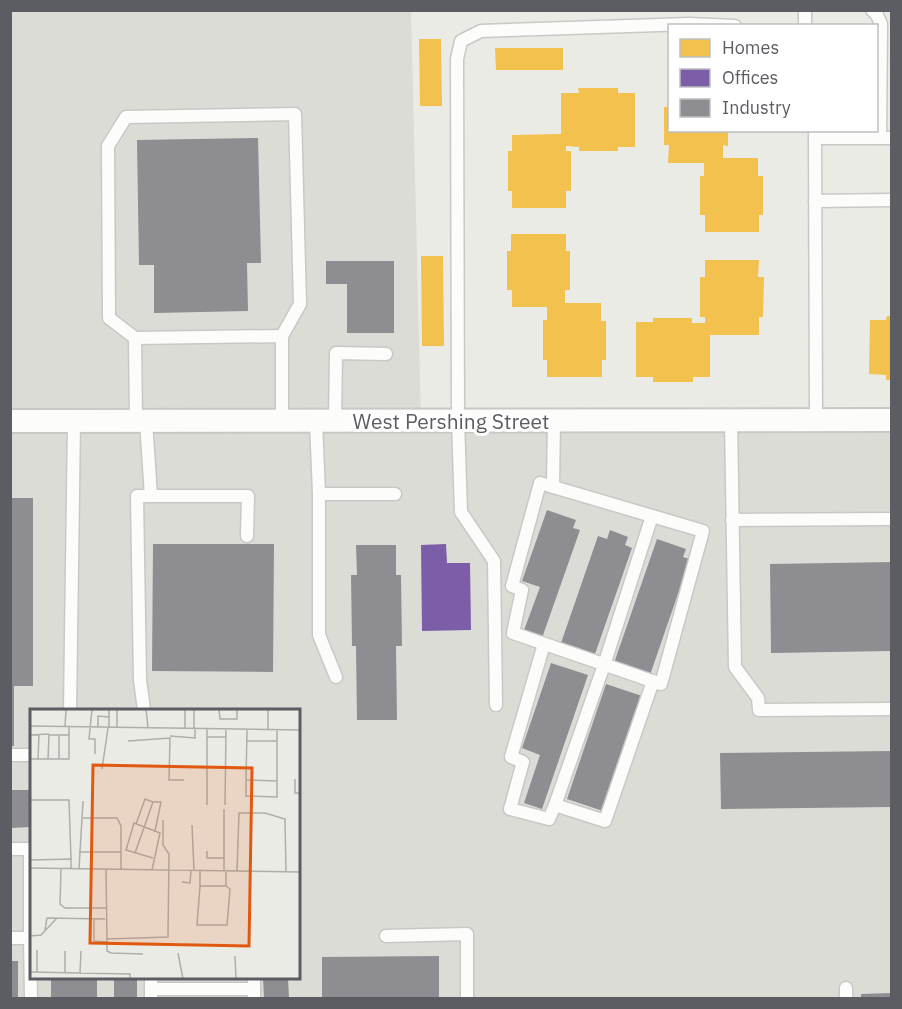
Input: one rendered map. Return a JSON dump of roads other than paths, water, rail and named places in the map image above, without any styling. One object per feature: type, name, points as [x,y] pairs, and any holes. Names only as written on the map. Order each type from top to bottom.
[{"type":"street","name":"West Pershing Street","points":[[10,422],[891,420]]},
{"type":"lane","points":[[816,420],[815,134],[886,138],[881,24],[872,10]]},
{"type":"lane","points":[[496,705],[494,561],[461,512],[458,421],[457,59],[461,40],[482,31],[668,25]]},
{"type":"lane","points":[[282,336],[135,338],[109,318],[108,146],[126,117],[295,114],[300,304],[282,336],[282,421]]},
{"type":"lane","points":[[815,201],[891,200]]},
{"type":"lane","points":[[135,338],[141,421],[150,495]]},
{"type":"lane","points":[[336,677],[319,635],[319,494],[336,353],[386,354]]},
{"type":"lane","points":[[731,419],[735,667],[758,698],[759,710],[891,709]]},
{"type":"lane","points":[[70,709],[74,421]]},
{"type":"lane","points":[[553,487],[554,421]]},
{"type":"lane","points":[[540,483],[652,516],[703,531],[661,684],[513,633],[522,590],[512,586],[540,483]]},
{"type":"lane","points":[[319,494],[395,494]]},
{"type":"lane","points":[[144,709],[140,680],[137,496],[248,496],[248,536]]},
{"type":"lane","points":[[544,644],[510,757],[523,762],[510,809],[549,819],[604,665],[652,516]]},
{"type":"lane","points":[[732,520],[891,519]]},
{"type":"lane","points":[[555,805],[605,821],[653,681]]},
{"type":"lane","points":[[10,755],[30,754]]},
{"type":"lane","points":[[10,849],[30,849]]},
{"type":"lane","points":[[386,936],[467,934],[467,999]]},
{"type":"lane","points":[[10,938],[30,938]]},
{"type":"lane","points":[[31,979],[31,999]]},
{"type":"lane","points":[[151,988],[254,988]]}]
